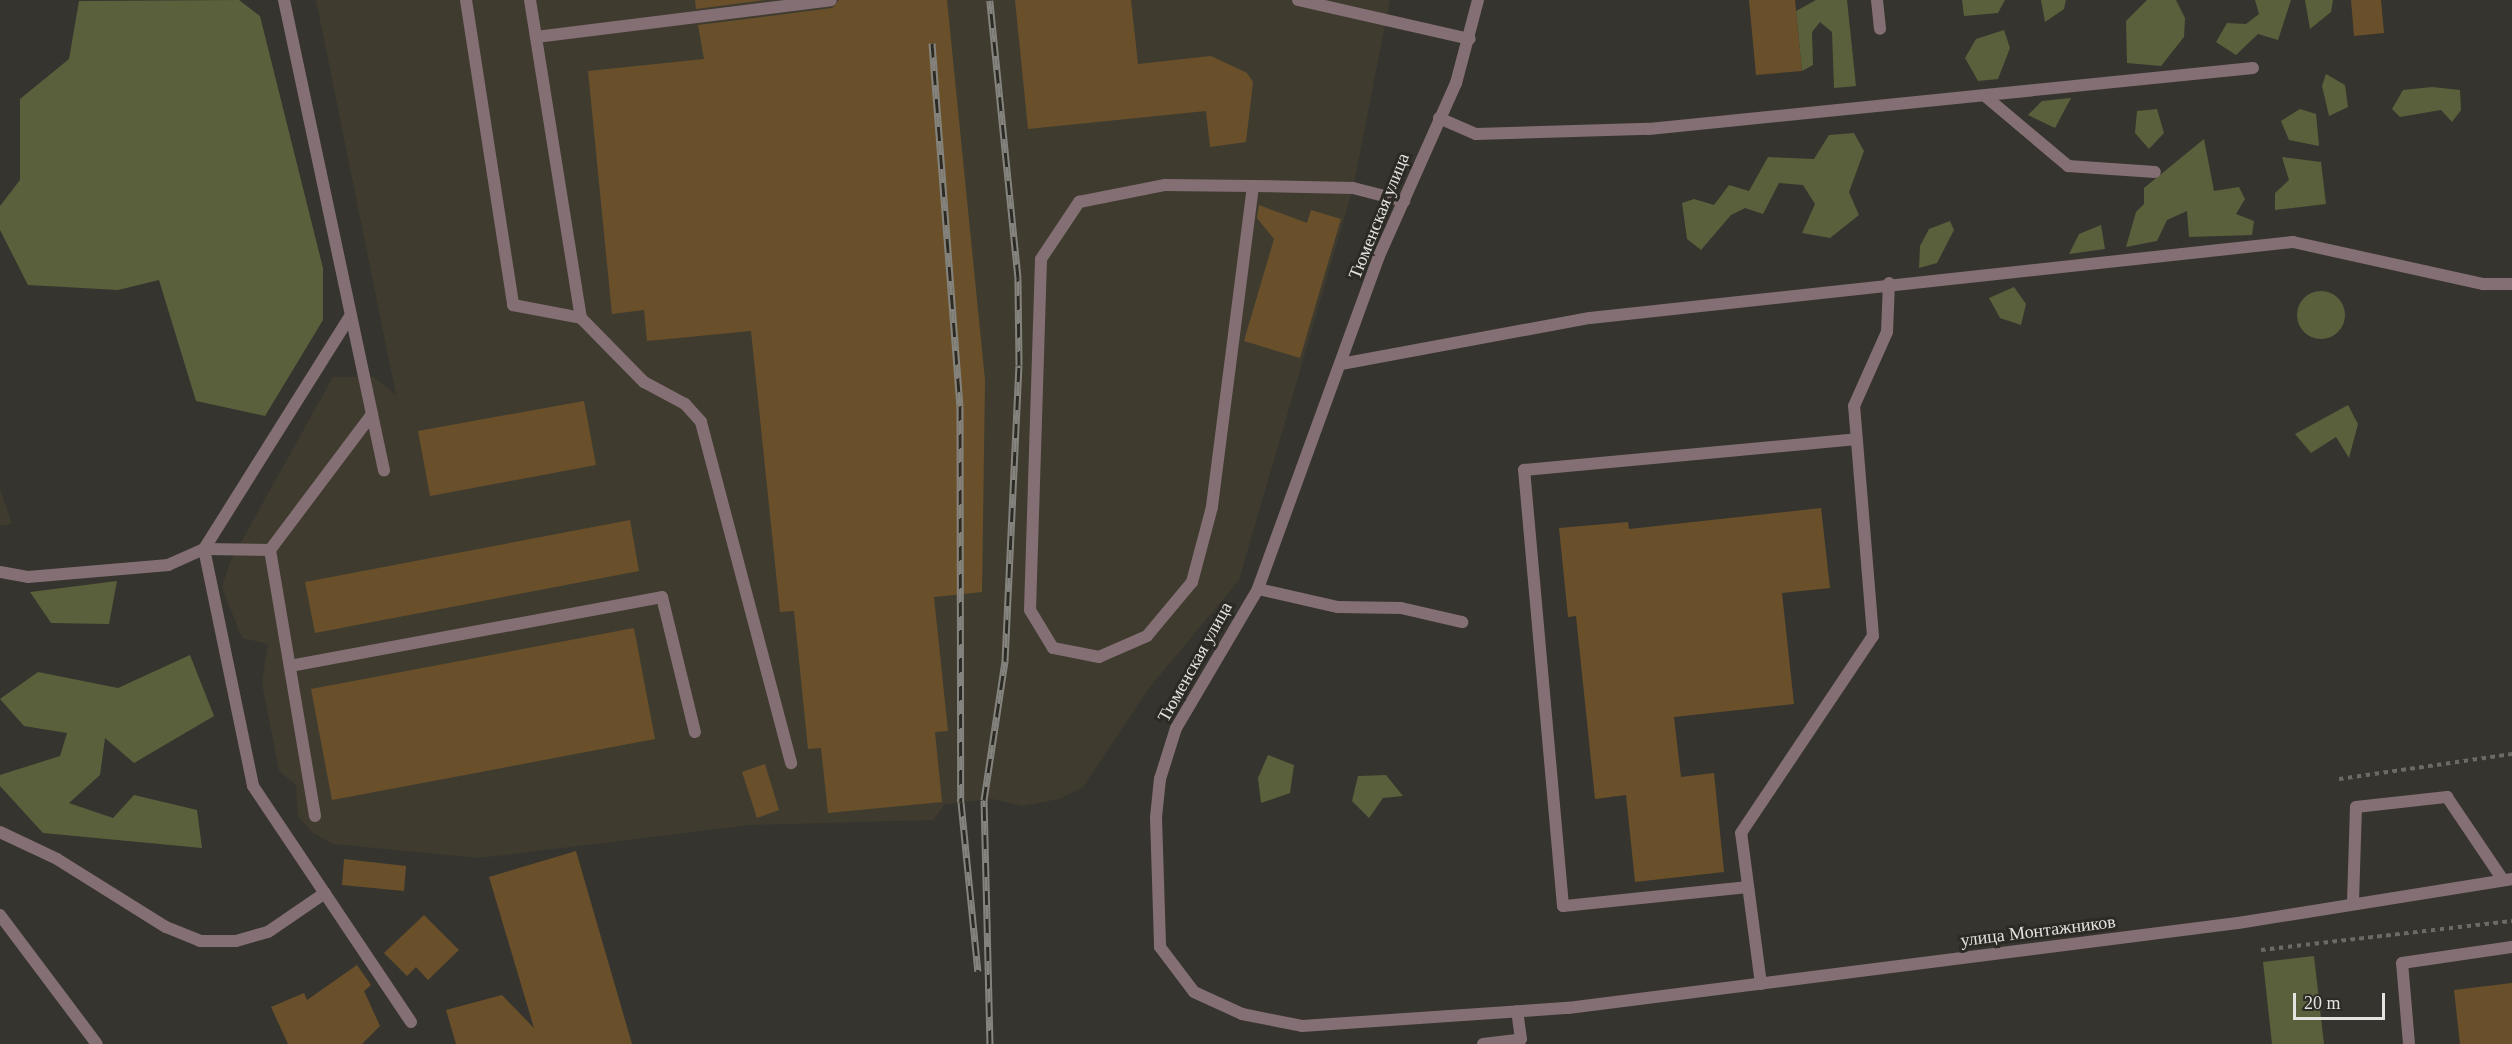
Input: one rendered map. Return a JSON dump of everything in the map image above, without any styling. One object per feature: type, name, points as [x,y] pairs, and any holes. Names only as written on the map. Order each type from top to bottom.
[{"type":"street","points":[[284,0],[384,470]]},
{"type":"street","points":[[466,0],[513,305],[581,318],[644,382],[685,404],[701,422],[791,763]]},
{"type":"street","points":[[530,0],[581,318]]},
{"type":"street","points":[[536,37],[831,0]]},
{"type":"street","points":[[1298,0],[1470,39]]},
{"type":"street","name":"Тюменская улица","points":[[1478,0],[1470,39],[1341,364],[1258,589],[1176,728],[1160,779],[1160,946],[1194,992],[1242,1014],[1302,1026],[1568,1008]]},
{"type":"street","points":[[1877,0],[1880,29]]},
{"type":"street","points":[[1439,118],[1476,134],[1648,129],[2253,68]]},
{"type":"street","points":[[1985,96],[2068,166],[2155,172]]},
{"type":"street","points":[[1253,186],[1212,507],[1192,582],[1147,636],[1099,657],[1053,648],[1030,610],[1041,259],[1079,202],[1165,185],[1253,186],[1353,188],[1404,201]]},
{"type":"street","points":[[1341,364],[1590,318],[1889,283],[2293,242],[2482,284],[2512,284]]},
{"type":"street","points":[[1761,984],[1742,834],[1873,636],[1854,406],[1887,332],[1889,283]]},
{"type":"street","points":[[351,315],[204,549],[253,786],[411,1023]]},
{"type":"street","points":[[315,816],[270,550],[372,414]]},
{"type":"street","points":[[1748,887],[1563,906],[1524,470],[1857,439]]},
{"type":"street","points":[[0,572],[28,577],[168,565],[204,549],[270,550]]},
{"type":"street","points":[[1258,589],[1338,608],[1401,608],[1462,622]]},
{"type":"street","points":[[290,666],[662,597],[695,732]]},
{"type":"street","points":[[2353,902],[2356,807],[2447,797],[2507,880]]},
{"type":"street","points":[[0,831],[57,859],[165,927],[200,941],[236,941],[268,932],[325,893]]},
{"type":"street","name":"улица Монтажников","points":[[1568,1008],[2238,923],[2353,902],[2507,880]]},
{"type":"street","points":[[0,915],[97,1044]]},
{"type":"street","points":[[2409,1044],[2402,963],[2512,947]]},
{"type":"street","points":[[1484,1044],[1521,1039],[1517,1011]]},
{"type":"path","points":[[2339,779],[2512,754]]},
{"type":"path","points":[[2261,950],[2512,921]]},
{"type":"shaded area","points":[[316,0],[1390,0],[1353,188],[1239,580],[1149,688],[1083,787],[1059,799],[1022,806],[992,799],[945,804],[933,820],[750,825],[479,858],[333,844],[313,833],[298,816],[296,785],[279,771],[262,683],[268,644],[242,638],[222,587],[230,562],[333,377],[374,377],[396,395]]},
{"type":"shaded area","points":[[0,489],[12,524],[0,526]]},
{"type":"green space","points":[[239,0],[260,16],[323,268],[323,320],[265,416],[196,401],[159,280],[118,290],[28,285],[0,230],[0,206],[20,180],[20,99],[69,59],[79,1]]},
{"type":"green space","points":[[1816,0],[1847,0],[1856,86],[1834,88],[1832,32],[1820,22],[1812,32],[1813,65],[1802,71],[1796,11]]},
{"type":"green space","points":[[1962,0],[2005,0],[1998,13],[1964,16]]},
{"type":"green space","points":[[2041,0],[2066,0],[2064,9],[2045,22]]},
{"type":"green space","points":[[2147,0],[2176,0],[2185,18],[2184,37],[2161,66],[2127,63],[2126,21]]},
{"type":"green space","points":[[2255,0],[2291,0],[2278,40],[2258,34],[2236,55],[2216,42],[2227,23],[2246,24],[2259,14]]},
{"type":"green space","points":[[2305,0],[2333,0],[2331,12],[2310,29]]},
{"type":"green space","points":[[2004,30],[2010,48],[1998,79],[1978,81],[1965,58],[1976,39]]},
{"type":"green space","points":[[2326,74],[2345,85],[2348,107],[2329,116],[2322,86]]},
{"type":"green space","points":[[2432,87],[2460,90],[2461,110],[2452,122],[2441,110],[2400,117],[2392,109],[2403,90]]},
{"type":"green space","points":[[2071,98],[2055,128],[2028,115],[2042,101]]},
{"type":"green space","points":[[2157,109],[2164,133],[2149,149],[2135,133],[2137,111]]},
{"type":"green space","points":[[2300,109],[2316,114],[2319,146],[2289,140],[2281,121]]},
{"type":"green space","points":[[1854,133],[1864,151],[1849,192],[1859,215],[1830,238],[1802,233],[1815,204],[1803,185],[1779,183],[1763,214],[1745,208],[1731,215],[1701,250],[1687,239],[1682,203],[1694,199],[1714,205],[1729,185],[1749,191],[1768,157],[1814,159],[1829,135]]},
{"type":"green space","points":[[2204,139],[2214,191],[2239,187],[2245,199],[2236,214],[2254,221],[2252,235],[2189,237],[2187,211],[2167,220],[2157,241],[2126,247],[2136,212],[2144,204],[2144,188]]},
{"type":"green space","points":[[2282,157],[2321,162],[2326,204],[2275,210],[2275,193],[2289,180]]},
{"type":"green space","points":[[1950,221],[1954,230],[1937,263],[1919,268],[1920,246],[1929,229]]},
{"type":"green space","points":[[2101,225],[2105,249],[2069,254],[2079,234]]},
{"type":"green space","points":[[2014,287],[2026,304],[2021,325],[2000,318],[1989,298]]},
{"type":"green space","points":[[2316,291],[2326,291],[2341,301],[2345,315],[2344,324],[2335,335],[2326,339],[2316,339],[2301,329],[2297,320],[2297,310],[2307,295]]},
{"type":"green space","points":[[2348,405],[2358,424],[2349,458],[2336,437],[2311,453],[2295,434]]},
{"type":"green space","points":[[117,581],[109,624],[51,623],[30,592]]},
{"type":"green space","points":[[190,655],[214,716],[134,763],[105,738],[100,775],[69,803],[113,818],[134,795],[197,810],[202,848],[43,833],[0,786],[0,775],[60,756],[67,733],[24,726],[0,699],[38,672],[118,688]]},
{"type":"green space","points":[[1268,755],[1294,765],[1290,793],[1261,803],[1258,778]]},
{"type":"green space","points":[[1386,775],[1403,796],[1383,798],[1369,818],[1352,801],[1358,776]]},
{"type":"green space","points":[[2314,956],[2324,1044],[2272,1044],[2263,962]]},
{"type":"building","points":[[695,0],[765,0],[696,9]]},
{"type":"building","points":[[839,0],[947,0],[985,380],[982,592],[934,597],[948,731],[935,732],[942,802],[828,813],[821,748],[808,749],[794,611],[780,612],[751,331],[647,341],[644,310],[612,314],[588,71],[704,59],[698,25],[832,8]]},
{"type":"building","points":[[1015,0],[1131,0],[1138,64],[1211,56],[1247,73],[1253,82],[1246,142],[1210,147],[1206,111],[1028,129]]},
{"type":"building","points":[[1749,0],[1795,0],[1802,71],[1756,75]]},
{"type":"building","points":[[2351,0],[2381,0],[2384,33],[2354,36]]},
{"type":"building","points":[[1259,205],[1307,223],[1311,210],[1341,219],[1300,358],[1244,341],[1274,239],[1257,218]]},
{"type":"building","points":[[584,401],[596,465],[430,496],[418,431]]},
{"type":"building","points":[[1821,508],[1830,588],[1782,593],[1794,704],[1674,717],[1681,777],[1714,773],[1724,872],[1635,882],[1626,795],[1595,799],[1576,616],[1568,617],[1559,528],[1628,522],[1629,529]]},
{"type":"building","points":[[630,520],[639,571],[315,633],[305,582]]},
{"type":"building","points":[[634,628],[655,739],[332,800],[311,689]]},
{"type":"building","points":[[765,764],[779,810],[757,818],[742,772]]},
{"type":"building","points":[[576,851],[632,1044],[456,1044],[446,1010],[502,995],[534,1028],[489,877]]},
{"type":"building","points":[[344,859],[406,866],[404,891],[342,885]]},
{"type":"building","points":[[424,915],[459,950],[428,980],[416,967],[407,976],[384,953]]},
{"type":"building","points":[[357,965],[371,985],[364,991],[380,1026],[362,1044],[288,1044],[271,1007],[304,993],[307,1000]]},
{"type":"building","points":[[2512,983],[2512,1044],[2460,1044],[2454,990]]},
{"type":"railway","points":[[990,0],[1018,278],[1019,365],[1005,661],[984,800],[990,1044]]},
{"type":"railway","points":[[932,43],[960,406],[961,802],[978,971]]}]
